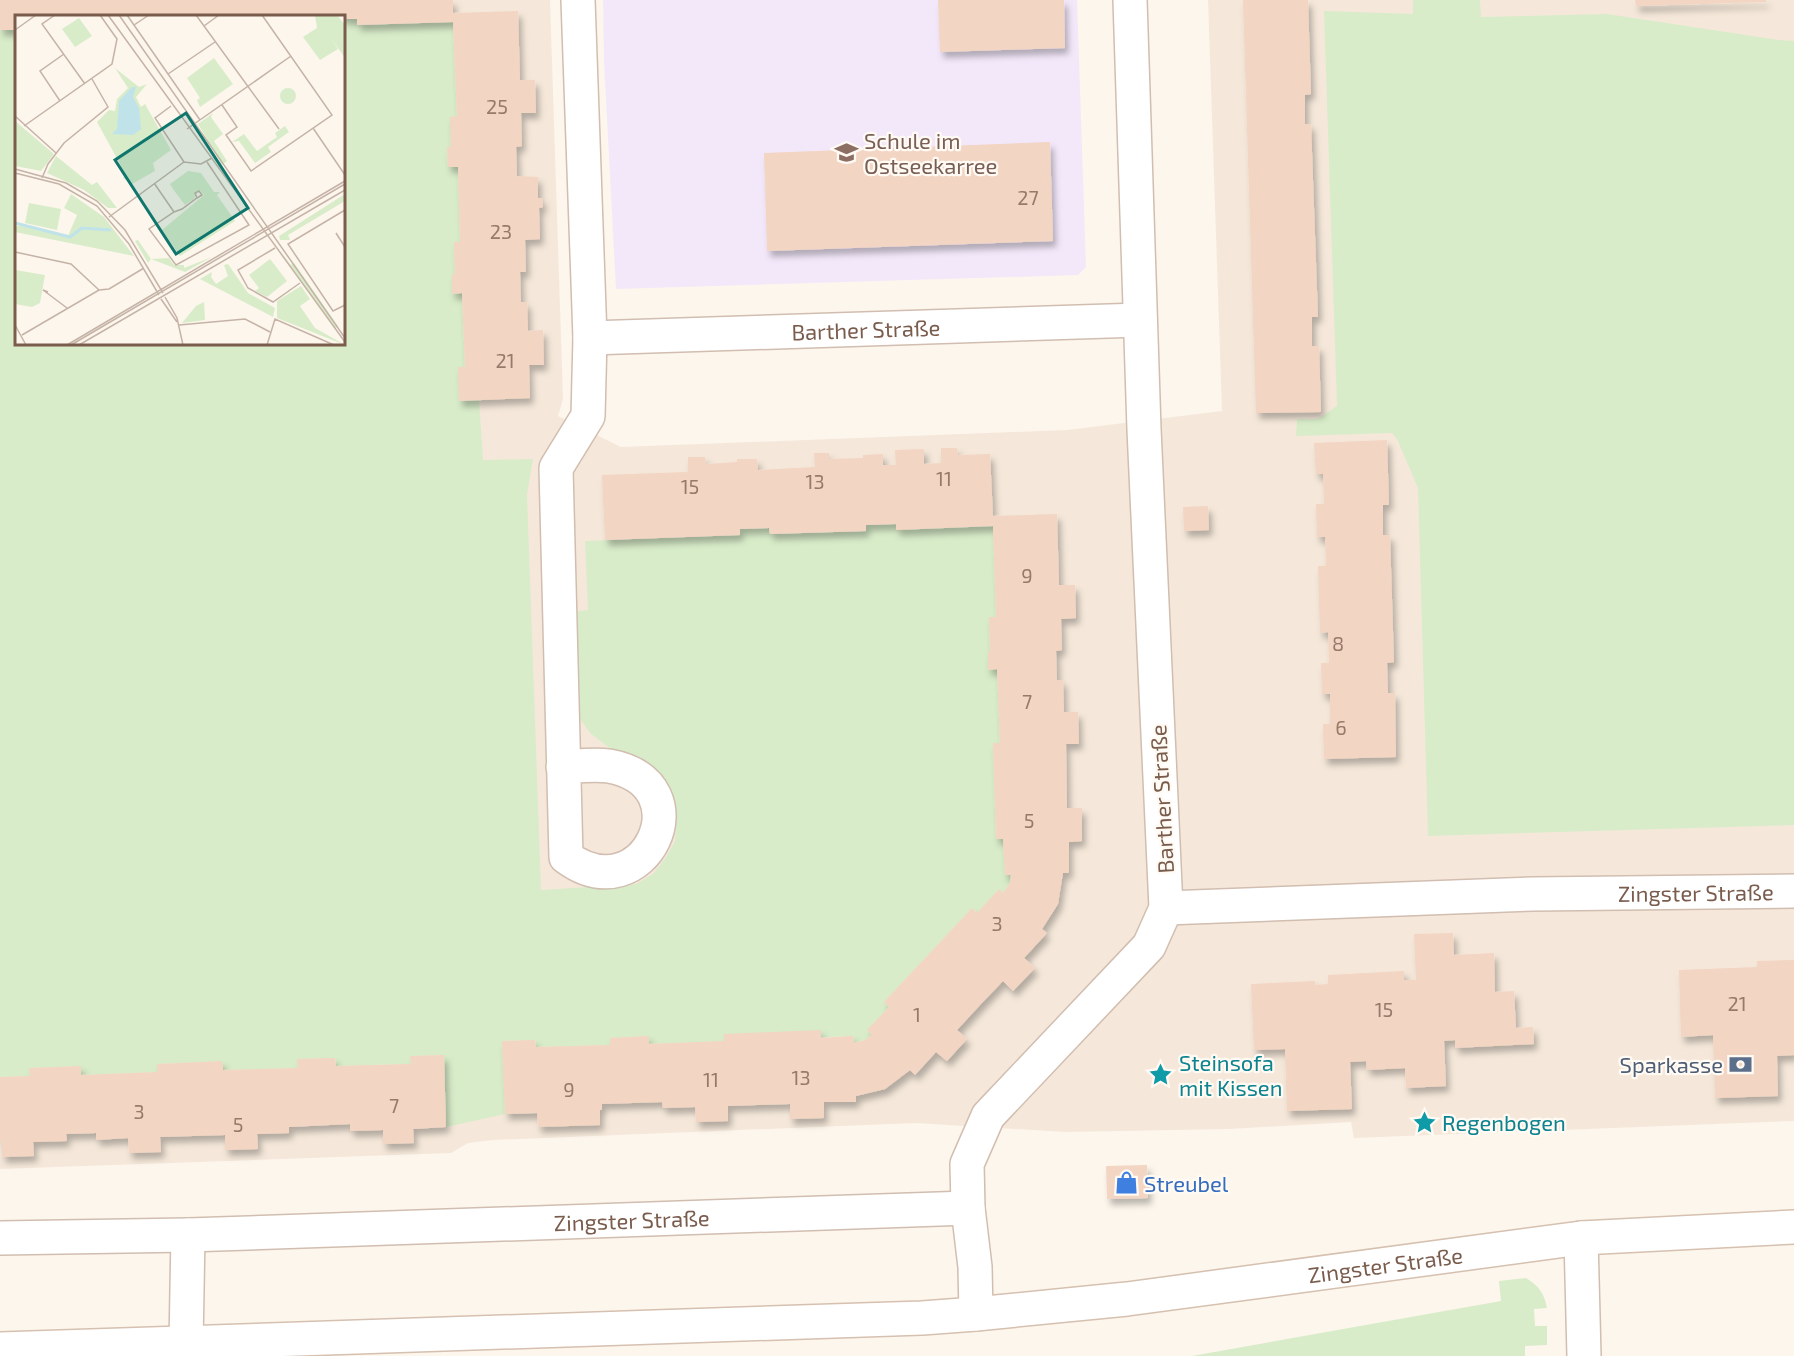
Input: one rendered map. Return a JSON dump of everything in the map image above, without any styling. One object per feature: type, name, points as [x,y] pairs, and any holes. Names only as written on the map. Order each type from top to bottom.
[{"type":"street","points":[[563,766],[556,468],[588,416],[590,338],[578,0]]},
{"type":"street","name":"Barther Straße","points":[[968,1208],[967,1164],[988,1116],[1149,946],[1166,908],[1140,320],[1130,0]]},
{"type":"street","name":"Barther Straße","points":[[590,338],[1140,320]]},
{"type":"street","name":"Zingster Straße","points":[[1166,908],[1533,894],[1794,891]]},
{"type":"street","points":[[968,1208],[975,1267],[976,1314]]},
{"type":"street","name":"Zingster Straße","points":[[0,1238],[188,1235],[968,1208]]},
{"type":"street","name":"Zingster Straße","points":[[0,1349],[898,1319],[976,1314],[1174,1293],[1581,1238],[1794,1227]]},
{"type":"street","points":[[186,1344],[188,1235]]},
{"type":"street","points":[[1581,1238],[1584,1356]]},
{"type":"shaded area","points":[[0,0],[550,0],[563,399],[558,416],[621,447],[1067,430],[1222,411],[1208,0],[1794,0],[1794,1121],[1354,1138],[1351,1122],[1229,1129],[1066,1132],[915,1123],[493,1140],[468,1143],[451,1153],[0,1169]]},
{"type":"shaded area","name":"Schule im Ostseekarree","points":[[603,0],[1077,0],[1086,267],[1078,275],[616,289]]},
{"type":"green space","points":[[1413,0],[1480,0],[1481,17],[1607,14],[1794,41],[1794,825],[1428,836],[1418,488],[1397,439],[1392,433],[1296,436],[1297,419],[1318,419],[1337,406],[1324,11],[1413,14]]},
{"type":"green space","points":[[345,19],[357,19],[357,25],[453,22],[457,116],[451,147],[447,148],[448,167],[458,167],[460,242],[454,242],[455,274],[452,275],[453,293],[462,293],[465,367],[459,367],[479,400],[483,460],[533,459],[527,494],[541,890],[636,884],[653,874],[675,841],[677,819],[673,800],[659,778],[641,764],[608,747],[590,733],[578,716],[573,612],[588,610],[585,541],[740,535],[740,529],[769,528],[770,534],[866,531],[866,525],[993,526],[996,617],[989,617],[988,669],[997,669],[1000,743],[993,743],[996,839],[1003,839],[1005,874],[1011,875],[1010,883],[1003,893],[999,889],[977,913],[972,908],[884,1002],[889,1007],[868,1030],[872,1035],[854,1043],[853,1036],[649,1044],[648,1036],[611,1038],[610,1045],[536,1047],[535,1040],[503,1041],[505,1114],[446,1127],[444,1055],[411,1056],[411,1064],[336,1066],[335,1058],[298,1059],[298,1068],[223,1070],[222,1061],[158,1064],[157,1072],[81,1075],[81,1066],[30,1068],[30,1076],[0,1077],[0,30],[15,30],[15,345],[345,345]]},
{"type":"green space","points":[[1526,1278],[1540,1290],[1546,1303],[1547,1308],[1534,1309],[1535,1326],[1547,1326],[1547,1345],[1525,1346],[1525,1356],[1192,1356],[1501,1301],[1499,1281]]},
{"type":"building","points":[[0,0],[453,0],[453,13],[518,11],[520,80],[535,80],[536,113],[521,113],[522,146],[516,147],[517,176],[538,177],[538,198],[542,198],[543,207],[539,208],[540,239],[525,240],[526,272],[520,272],[521,302],[527,302],[528,331],[543,330],[544,365],[529,365],[530,398],[459,401],[458,367],[465,367],[462,293],[452,294],[452,274],[455,274],[454,242],[460,242],[458,167],[448,167],[447,147],[451,147],[450,117],[457,116],[453,22],[357,25],[357,19],[345,19],[345,15],[15,15],[15,30],[0,30]]},
{"type":"building","points":[[938,0],[1064,0],[1065,48],[940,52]]},
{"type":"building","points":[[1243,0],[1308,0],[1311,94],[1305,95],[1305,124],[1311,124],[1318,317],[1312,317],[1312,346],[1319,346],[1321,412],[1256,413]]},
{"type":"building","points":[[1635,0],[1766,0],[1766,2],[1636,6]]},
{"type":"building","points":[[1050,142],[1053,241],[767,251],[764,153]]},
{"type":"building","points":[[1387,440],[1389,505],[1383,505],[1383,535],[1390,535],[1394,662],[1387,663],[1388,693],[1395,693],[1396,757],[1324,759],[1323,724],[1330,724],[1330,694],[1322,694],[1321,663],[1329,663],[1328,632],[1320,633],[1318,566],[1326,566],[1325,537],[1317,537],[1316,504],[1324,504],[1323,474],[1316,474],[1314,443]]},
{"type":"building","points":[[941,448],[957,448],[958,455],[990,454],[993,516],[1057,514],[1059,585],[1075,585],[1076,618],[1061,619],[1062,650],[1056,651],[1057,680],[1063,680],[1064,712],[1078,712],[1079,744],[1066,744],[1067,808],[1082,808],[1082,841],[1069,842],[1069,873],[1063,873],[1058,904],[1042,929],[1047,933],[1024,958],[1035,968],[1013,991],[1003,981],[981,1004],[957,1030],[967,1039],[947,1061],[936,1052],[915,1075],[910,1070],[885,1089],[856,1096],[856,1102],[824,1102],[824,1118],[790,1119],[790,1104],[728,1106],[728,1121],[696,1122],[695,1107],[663,1108],[662,1102],[602,1104],[600,1125],[538,1127],[537,1113],[505,1114],[502,1041],[535,1040],[536,1047],[610,1045],[610,1038],[649,1036],[649,1044],[724,1041],[724,1034],[821,1030],[821,1038],[853,1036],[854,1043],[865,1040],[872,1035],[867,1030],[889,1007],[884,1002],[972,908],[977,913],[999,889],[1003,893],[1010,883],[1011,875],[1005,875],[1003,839],[996,839],[993,743],[1000,743],[997,669],[988,670],[989,617],[996,617],[993,526],[896,530],[896,524],[866,525],[866,531],[770,534],[769,528],[740,529],[740,535],[605,540],[602,475],[688,472],[688,457],[705,457],[706,464],[737,462],[737,459],[757,459],[758,470],[815,467],[814,453],[829,453],[829,459],[863,458],[863,455],[883,454],[883,465],[896,465],[895,450],[924,449],[924,464],[941,463]]},
{"type":"building","points":[[1208,506],[1209,530],[1184,531],[1183,507]]},
{"type":"building","points":[[1453,933],[1454,955],[1494,953],[1495,992],[1514,991],[1516,1028],[1533,1027],[1534,1044],[1455,1048],[1455,1040],[1444,1041],[1446,1086],[1406,1088],[1405,1068],[1367,1070],[1366,1061],[1350,1062],[1352,1109],[1287,1111],[1285,1049],[1254,1050],[1251,984],[1315,981],[1315,985],[1328,984],[1328,975],[1404,971],[1404,980],[1416,980],[1414,934]]},
{"type":"building","points":[[1794,960],[1794,1055],[1777,1056],[1778,1096],[1715,1098],[1713,1035],[1681,1037],[1679,970],[1757,967],[1757,961]]},
{"type":"building","points":[[444,1055],[446,1127],[413,1129],[414,1143],[383,1144],[383,1130],[350,1131],[350,1124],[289,1127],[289,1133],[257,1134],[258,1149],[225,1150],[225,1135],[160,1137],[161,1152],[129,1153],[128,1138],[96,1140],[96,1133],[66,1134],[67,1141],[33,1142],[34,1156],[2,1157],[0,1077],[30,1076],[29,1068],[81,1066],[81,1075],[157,1072],[157,1064],[222,1061],[223,1070],[298,1068],[297,1059],[335,1058],[336,1066],[411,1064],[410,1056]]},
{"type":"building","points":[[1147,1165],[1148,1198],[1107,1199],[1106,1166]]},
{"type":"place","name":"Schule im Ostseekarree","points":[[846,153]]},
{"type":"place","name":"Sparkasse","points":[[1741,1064]]},
{"type":"place","name":"Steinsofa mit Kissen","points":[[1161,1075]]},
{"type":"place","name":"Regenbogen","points":[[1424,1122]]},
{"type":"place","name":"Streubel","points":[[1126,1183]]}]
